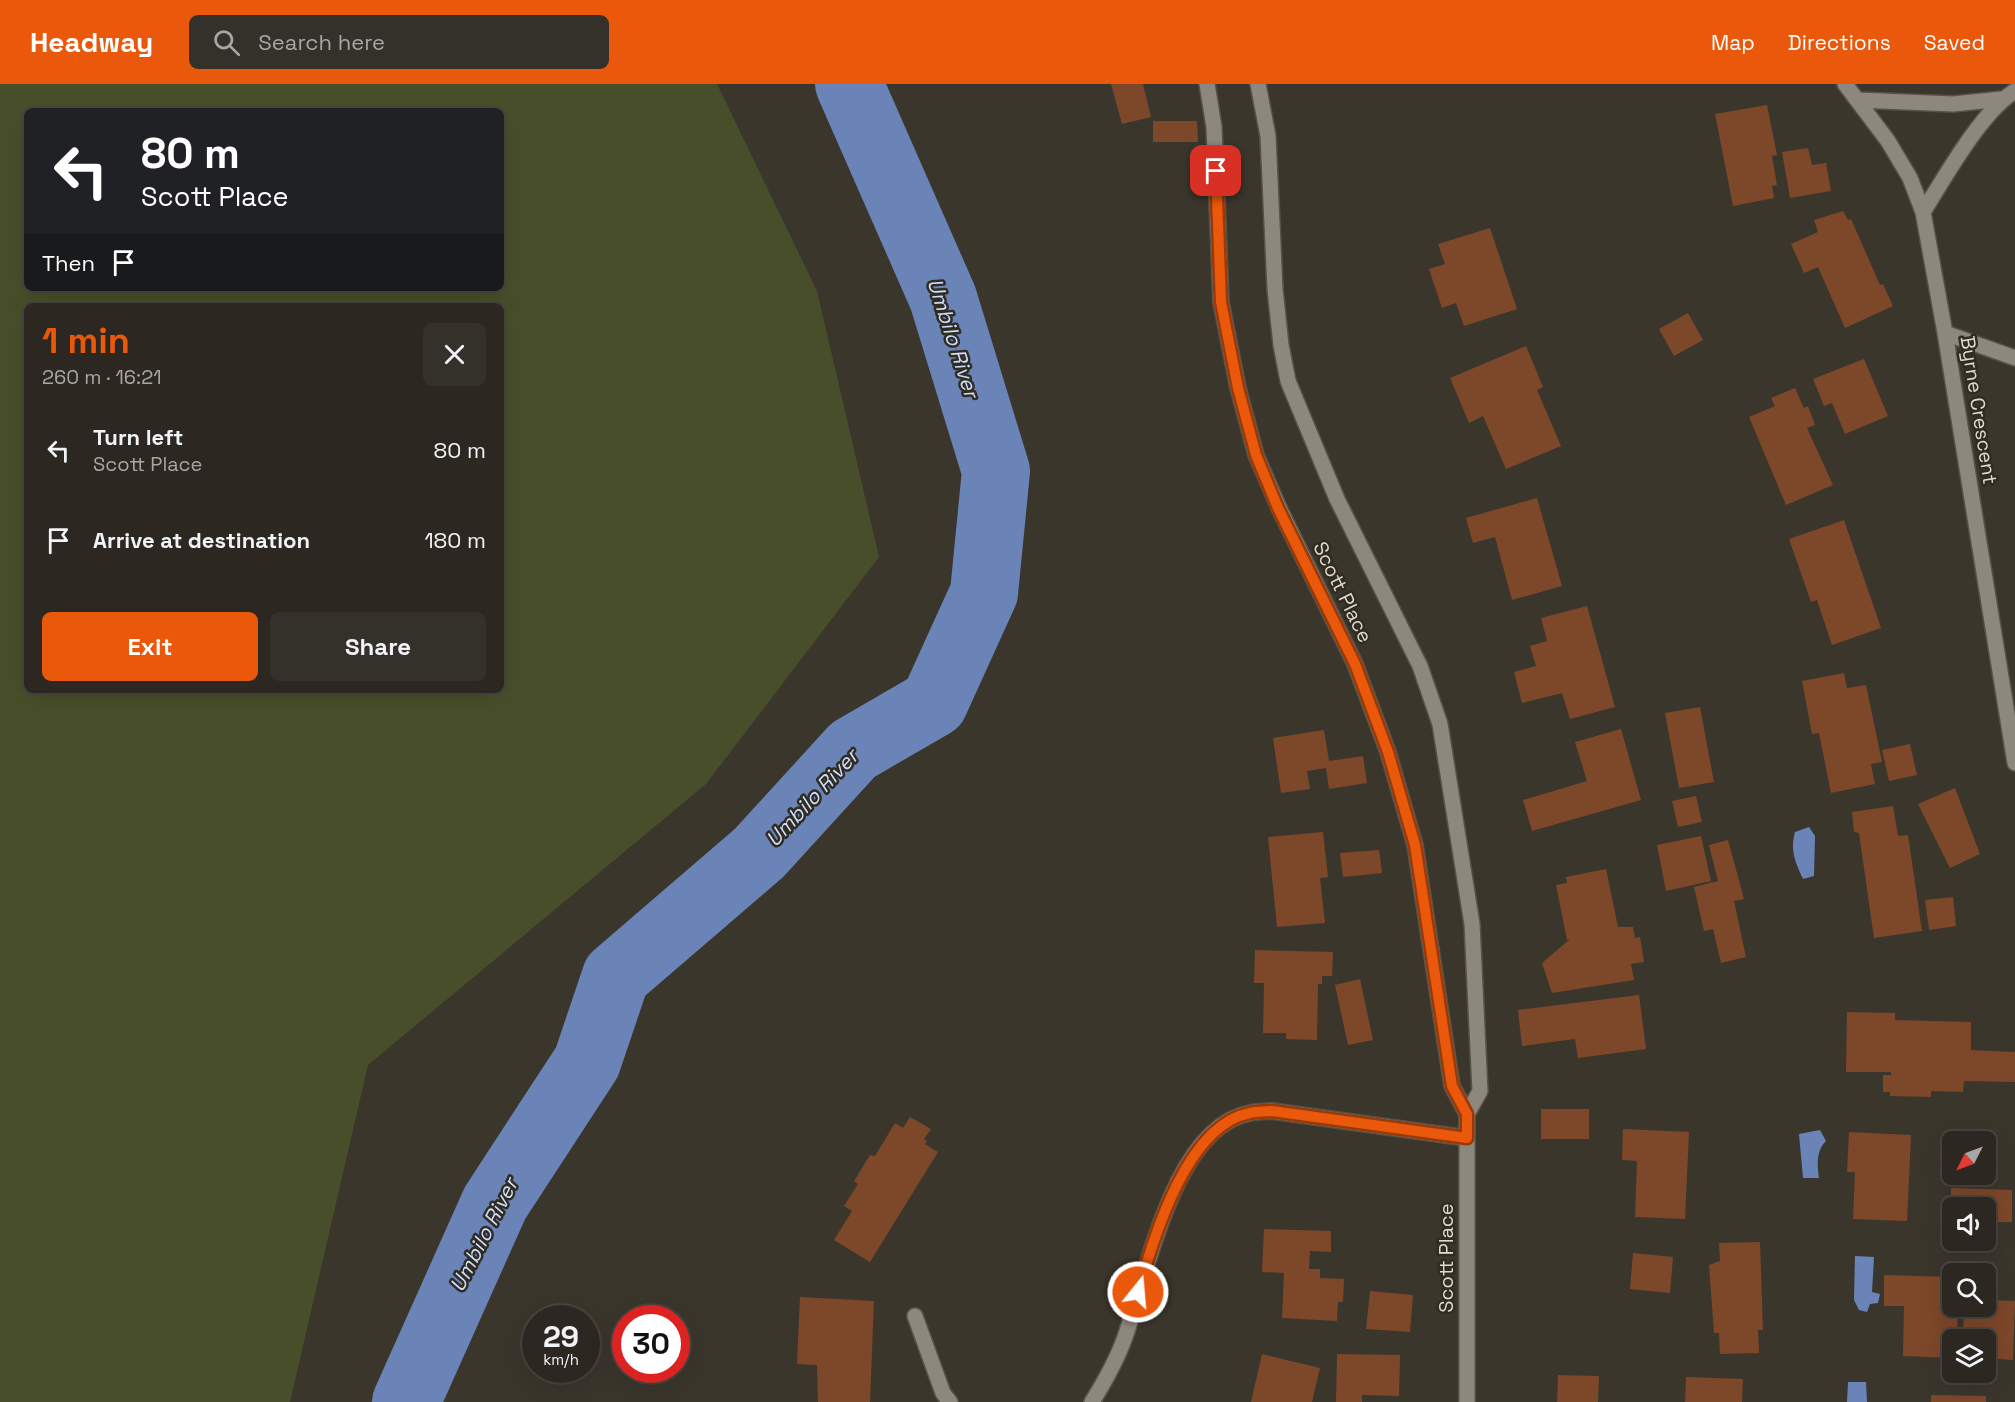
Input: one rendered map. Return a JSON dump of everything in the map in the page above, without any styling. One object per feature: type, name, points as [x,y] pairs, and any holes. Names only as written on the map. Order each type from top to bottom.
[{"type":"street","name":"Scott Place","points":[[1207,84],[1214,127],[1221,302],[1238,388],[1256,455],[1278,508],[1355,664],[1388,752],[1415,845],[1452,1086],[1467,1114],[1467,1402]]},
{"type":"street","name":"Scott Place","points":[[1258,84],[1268,136],[1275,288],[1281,345],[1288,381],[1336,499],[1420,666],[1440,724],[1472,924],[1480,1091],[1467,1114]]},
{"type":"street","name":"Byrne Crescent","points":[[1845,84],[1888,141],[1910,178],[1923,212],[1946,333],[2015,763]]},
{"type":"street","points":[[1858,100],[1943,104],[2008,95]]},
{"type":"street","points":[[1923,212],[1956,160],[2008,95]]},
{"type":"street","points":[[1946,333],[2015,358]]},
{"type":"street","points":[[1092,1402],[1108,1377],[1125,1337],[1145,1269],[1171,1196],[1192,1156],[1222,1125],[1248,1113],[1272,1111],[1467,1138]]},
{"type":"street","points":[[915,1316],[943,1393],[950,1402]]},
{"type":"green space","points":[[0,84],[717,84],[817,291],[879,557],[706,784],[368,1065],[290,1402],[0,1402]]},
{"type":"water","points":[[1809,827],[1815,836],[1814,876],[1803,879],[1794,856],[1793,845],[1795,832]]},
{"type":"water","points":[[1820,1130],[1826,1141],[1819,1154],[1819,1178],[1803,1178],[1799,1134]]},
{"type":"water","points":[[1855,1256],[1874,1257],[1872,1292],[1880,1294],[1878,1303],[1870,1304],[1867,1312],[1859,1310],[1854,1300]]},
{"type":"water","points":[[1848,1382],[1866,1382],[1867,1402],[1847,1402]]},
{"type":"building","points":[[1111,84],[1143,84],[1151,117],[1122,124]]},
{"type":"building","points":[[1767,105],[1777,155],[1772,156],[1777,185],[1772,186],[1774,198],[1733,206],[1715,114]]},
{"type":"building","points":[[1153,121],[1197,121],[1198,142],[1153,142]]},
{"type":"building","points":[[1808,148],[1812,165],[1826,163],[1831,191],[1790,198],[1782,152]]},
{"type":"building","points":[[1843,211],[1848,220],[1851,219],[1880,285],[1883,284],[1893,306],[1845,328],[1818,267],[1804,273],[1791,244],[1818,232],[1814,220]]},
{"type":"building","points":[[1490,228],[1517,309],[1464,326],[1456,303],[1442,308],[1429,269],[1445,264],[1438,244]]},
{"type":"building","points":[[1688,313],[1703,340],[1674,356],[1659,329]]},
{"type":"building","points":[[1526,346],[1543,387],[1537,390],[1561,446],[1506,469],[1483,416],[1469,423],[1450,378]]},
{"type":"building","points":[[1864,359],[1888,416],[1845,434],[1832,403],[1824,406],[1813,379]]},
{"type":"building","points":[[1795,388],[1804,408],[1808,406],[1815,425],[1807,428],[1833,485],[1786,505],[1749,417],[1775,406],[1771,398]]},
{"type":"building","points":[[1537,498],[1562,586],[1512,600],[1495,537],[1473,543],[1466,518]]},
{"type":"building","points":[[1844,520],[1881,628],[1832,645],[1817,600],[1811,602],[1789,539]]},
{"type":"building","points":[[1587,606],[1615,707],[1570,719],[1562,693],[1522,703],[1514,672],[1536,666],[1530,646],[1547,641],[1541,618]]},
{"type":"building","points":[[1844,673],[1847,688],[1866,685],[1882,762],[1871,764],[1875,784],[1831,793],[1819,733],[1812,734],[1802,681]]},
{"type":"building","points":[[1700,707],[1714,782],[1679,788],[1665,713]]},
{"type":"building","points":[[1621,729],[1641,800],[1532,831],[1523,800],[1587,781],[1575,742]]},
{"type":"building","points":[[1324,730],[1329,761],[1363,756],[1367,783],[1329,789],[1326,768],[1307,771],[1310,789],[1281,793],[1273,738]]},
{"type":"building","points":[[1910,744],[1917,775],[1889,781],[1882,750]]},
{"type":"building","points":[[1955,788],[1980,854],[1950,868],[1918,804]]},
{"type":"building","points":[[1696,796],[1702,822],[1678,827],[1672,801]]},
{"type":"building","points":[[1893,806],[1898,836],[1908,835],[1922,931],[1874,938],[1859,833],[1854,832],[1852,812]]},
{"type":"building","points":[[1323,832],[1328,877],[1320,878],[1325,923],[1277,927],[1268,837]]},
{"type":"building","points":[[1701,836],[1711,881],[1666,891],[1657,845]]},
{"type":"building","points":[[1728,840],[1744,899],[1734,901],[1746,957],[1721,963],[1713,929],[1704,931],[1694,887],[1718,881],[1709,845]]},
{"type":"building","points":[[1379,850],[1382,873],[1343,877],[1340,853]]},
{"type":"building","points":[[1606,869],[1618,927],[1633,927],[1635,938],[1640,937],[1644,962],[1631,964],[1634,980],[1552,993],[1542,963],[1570,939],[1567,940],[1556,885],[1567,883],[1566,877]]},
{"type":"building","points":[[1953,897],[1956,926],[1929,930],[1925,900]]},
{"type":"building","points":[[1255,950],[1333,952],[1332,976],[1322,976],[1322,984],[1318,984],[1317,1040],[1286,1039],[1286,1033],[1263,1033],[1264,983],[1254,983]]},
{"type":"building","points":[[1360,979],[1373,1040],[1348,1045],[1335,985]]},
{"type":"building","points":[[1639,995],[1646,1049],[1578,1058],[1575,1039],[1522,1046],[1518,1010]]},
{"type":"building","points":[[1847,1012],[1895,1013],[1895,1020],[1971,1022],[1971,1050],[2015,1052],[2015,1082],[1964,1081],[1963,1092],[1931,1091],[1931,1097],[1890,1096],[1890,1092],[1883,1092],[1883,1075],[1891,1075],[1891,1072],[1846,1072]]},
{"type":"building","points":[[1541,1109],[1589,1109],[1589,1139],[1541,1139]]},
{"type":"building","points":[[910,1117],[931,1129],[924,1139],[927,1141],[925,1144],[938,1152],[870,1262],[834,1240],[852,1211],[844,1206],[858,1184],[854,1181],[870,1155],[875,1156],[895,1123],[903,1128]]},
{"type":"building","points":[[1623,1129],[1689,1132],[1685,1219],[1635,1217],[1637,1161],[1622,1160]]},
{"type":"building","points":[[1849,1132],[1911,1135],[1907,1221],[1853,1219],[1855,1172],[1847,1172]]},
{"type":"building","points":[[1951,1188],[2012,1190],[2012,1222],[1996,1222],[1996,1197],[1951,1197]]},
{"type":"building","points":[[1264,1229],[1331,1231],[1331,1252],[1310,1251],[1309,1269],[1320,1269],[1320,1278],[1344,1279],[1343,1302],[1338,1302],[1337,1321],[1282,1318],[1284,1273],[1262,1272]]},
{"type":"building","points":[[1760,1242],[1763,1330],[1758,1330],[1759,1353],[1720,1354],[1719,1333],[1714,1333],[1709,1265],[1720,1261],[1719,1243]]},
{"type":"building","points":[[1633,1253],[1673,1257],[1670,1293],[1630,1289]]},
{"type":"building","points":[[1884,1275],[1942,1277],[1942,1317],[1958,1317],[1957,1329],[1942,1329],[1942,1358],[1903,1356],[1904,1306],[1884,1306]]},
{"type":"building","points":[[1370,1291],[1413,1295],[1410,1332],[1366,1329]]},
{"type":"building","points":[[800,1297],[874,1301],[870,1402],[818,1402],[817,1365],[797,1364]]},
{"type":"building","points":[[1996,1300],[2015,1301],[2013,1360],[1996,1359],[1996,1329],[1963,1329],[1964,1317],[1996,1317]]},
{"type":"building","points":[[1262,1354],[1320,1368],[1312,1402],[1251,1402]]},
{"type":"building","points":[[1337,1354],[1400,1355],[1399,1396],[1362,1395],[1362,1402],[1336,1402]]},
{"type":"building","points":[[1558,1375],[1599,1376],[1598,1402],[1557,1402]]},
{"type":"building","points":[[1686,1377],[1743,1379],[1742,1402],[1685,1402]]},
{"type":"building","points":[[1931,1395],[1986,1396],[1986,1402],[1931,1402]]},
{"type":"waterway","name":"Umbilo River","points":[[406,1402],[495,1203],[587,1062],[616,976],[759,853],[853,750],[934,703],[984,593],[996,471],[943,298],[849,84]]},
{"type":"route","points":[[1138,1292],[1171,1196],[1192,1156],[1222,1125],[1248,1113],[1272,1111],[1467,1138],[1467,1114],[1452,1086],[1415,845],[1388,752],[1355,664],[1278,508],[1256,455],[1238,388],[1221,302],[1216,171]]}]
